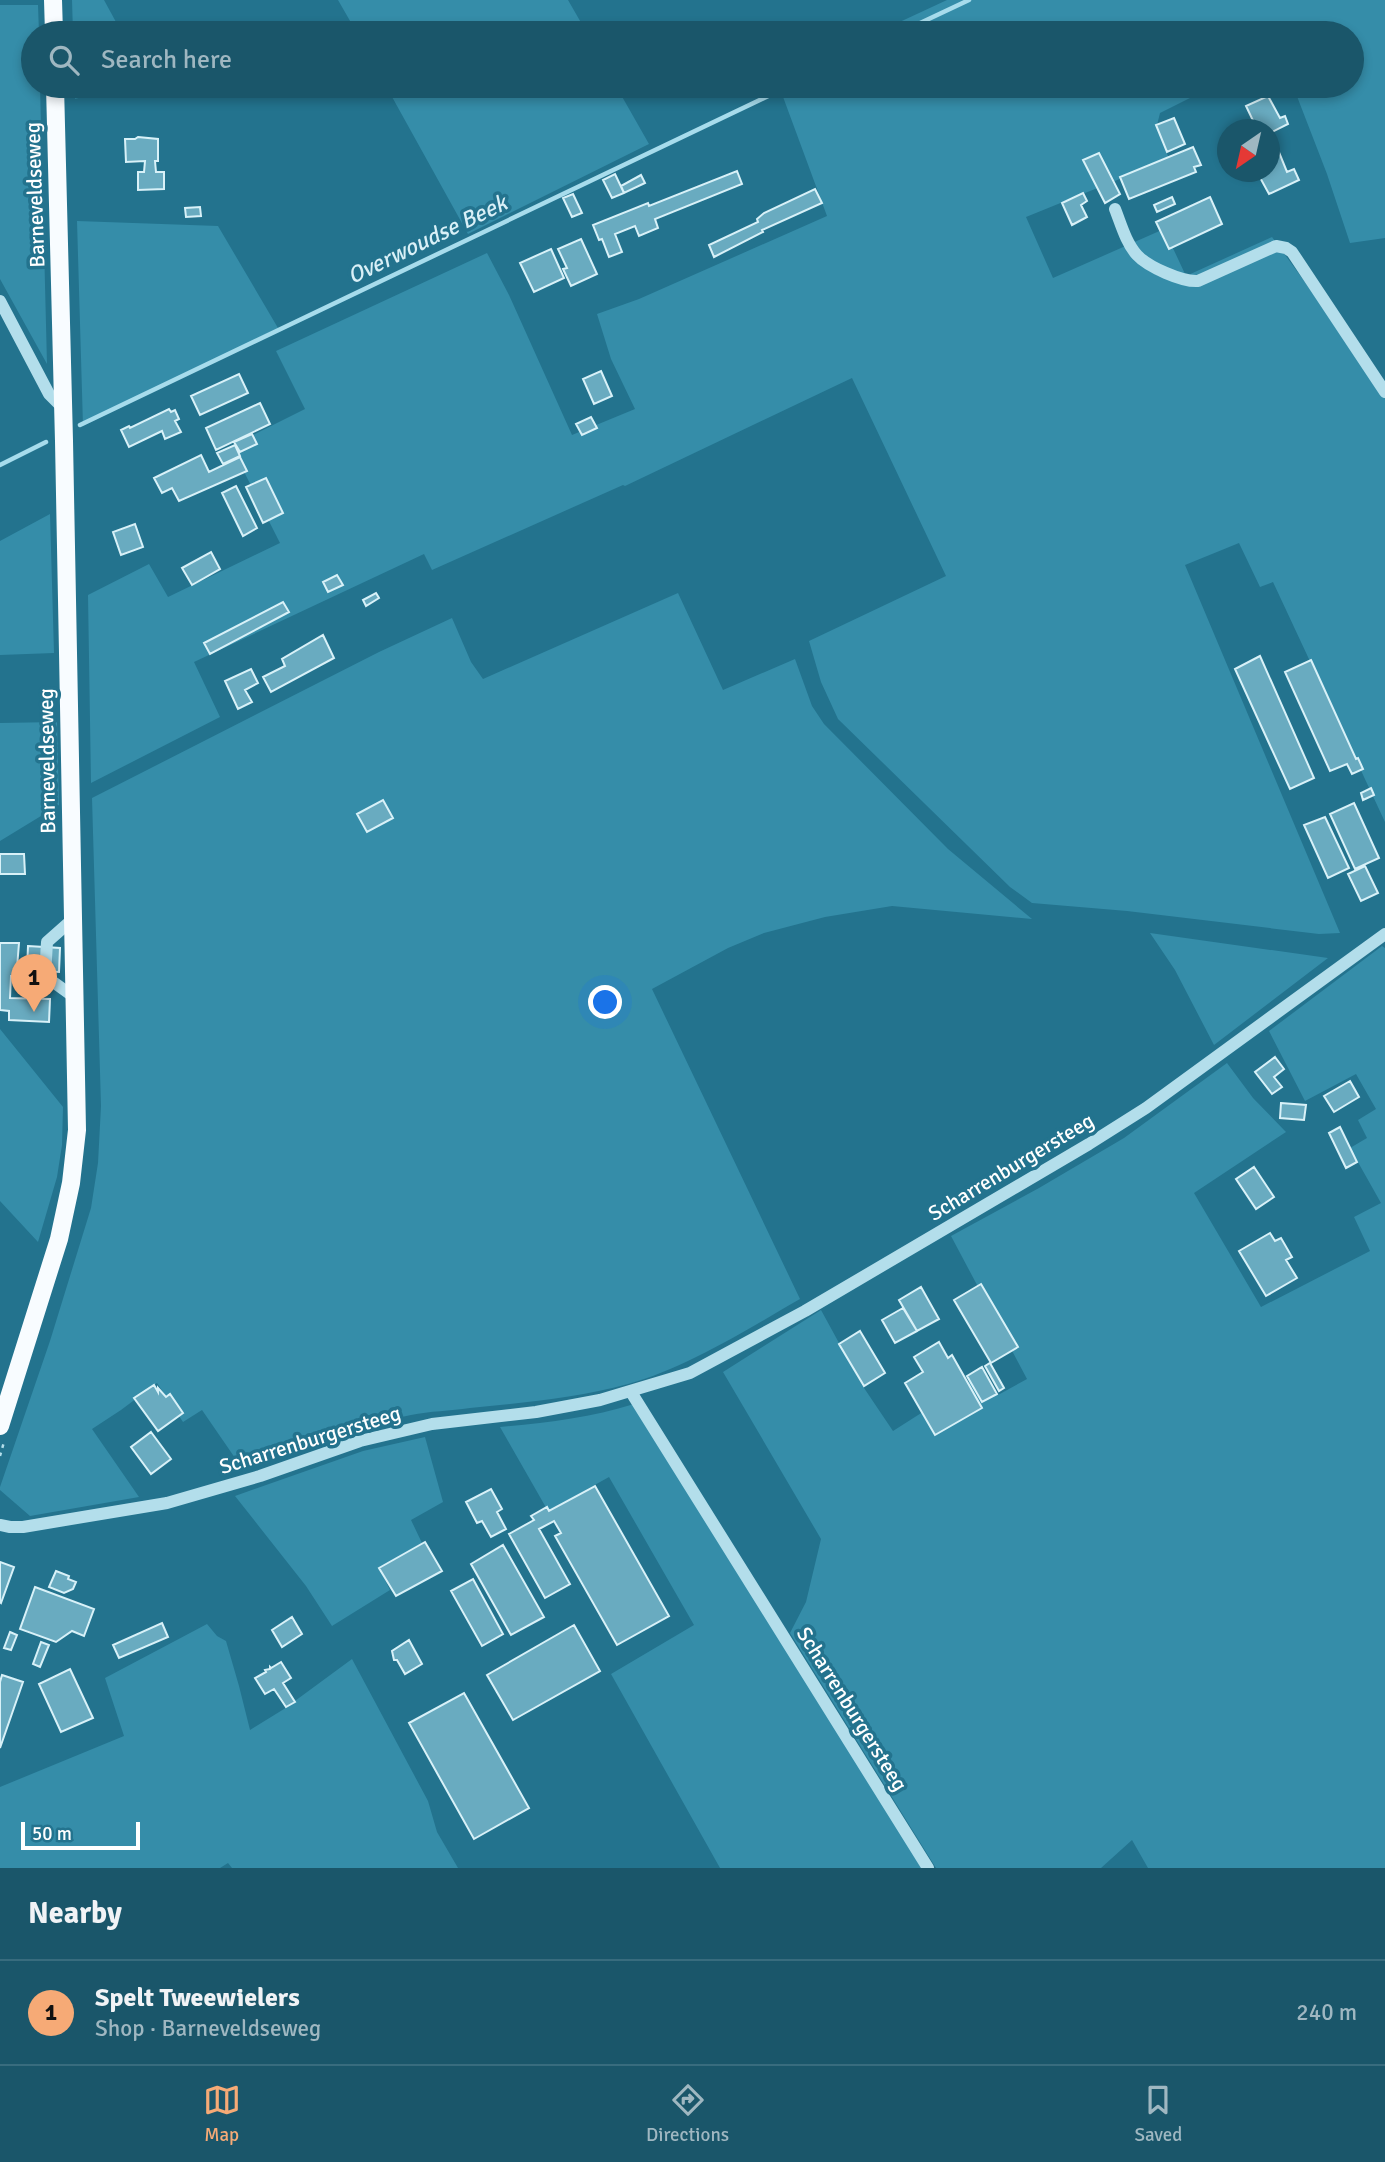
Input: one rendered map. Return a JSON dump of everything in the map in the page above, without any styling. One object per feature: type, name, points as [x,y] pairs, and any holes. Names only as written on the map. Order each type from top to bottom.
[{"type":"main road","points":[[53,0],[54,21]]},
{"type":"main road","name":"Barneveldseweg","points":[[0,1426],[59,1239],[71,1184],[77,1130],[55,98]]},
{"type":"street","points":[[1115,209],[1137,255],[1186,281],[1198,281],[1276,246],[1292,252],[1385,392]]},
{"type":"street","points":[[0,301],[49,394],[63,408]]},
{"type":"street","points":[[73,919],[47,942],[45,976],[75,997]]},
{"type":"street","name":"Scharrenburgersteeg","points":[[0,1525],[23,1527],[167,1503],[260,1476],[360,1441],[432,1424],[536,1412],[631,1392],[690,1373],[804,1311],[1146,1108],[1385,934]]},
{"type":"street","name":"Scharrenburgersteeg","points":[[631,1392],[928,1868]]},
{"type":"shaded area","points":[[72,0],[104,0],[115,21],[73,21]]},
{"type":"shaded area","points":[[338,0],[568,0],[580,21],[350,21]]},
{"type":"shaded area","points":[[947,0],[1385,0],[1385,238],[1350,243],[1298,98],[1364,98],[1364,21],[902,21]]},
{"type":"shaded area","points":[[0,5],[38,5],[39,21],[21,21],[21,98],[40,98],[47,364],[0,279]]},
{"type":"shaded area","points":[[393,98],[623,98],[649,144],[468,234]]},
{"type":"shaded area","points":[[783,98],[1190,98],[1160,113],[1157,125],[1169,159],[1026,217],[1053,278],[1164,229],[1186,276],[1272,237],[1373,375],[1385,398],[1385,822],[1273,582],[1260,587],[1239,543],[1185,565],[1340,933],[1319,934],[1127,911],[1032,903],[1010,887],[838,719],[821,682],[809,641],[946,576],[852,378],[625,486],[432,570],[424,554],[194,662],[220,717],[91,783],[88,595],[149,564],[168,597],[280,543],[231,446],[305,409],[276,351],[487,253],[509,295],[572,435],[635,409],[611,359],[597,314],[639,299],[827,216]]},
{"type":"shaded area","points":[[77,221],[218,226],[278,328],[83,426]]},
{"type":"shaded area","points":[[50,514],[54,653],[0,655],[0,541]]},
{"type":"shaded area","points":[[678,593],[723,690],[795,659],[812,706],[824,724],[948,849],[1032,919],[892,906],[825,917],[764,933],[728,948],[652,989],[800,1299],[694,1358],[628,1384],[529,1402],[391,1419],[327,1439],[244,1471],[202,1410],[183,1422],[157,1383],[92,1429],[139,1497],[30,1516],[0,1490],[0,1487],[50,1341],[91,1208],[98,1163],[101,1106],[92,798],[379,652],[452,618],[471,662],[483,679]]},
{"type":"shaded area","points":[[57,722],[59,805],[0,841],[0,723]]},
{"type":"shaded area","points":[[1150,933],[1328,958],[1214,1045],[1175,970]]},
{"type":"shaded area","points":[[1382,946],[1385,948],[1385,1868],[1148,1868],[1132,1840],[1101,1868],[936,1868],[790,1633],[806,1602],[821,1539],[723,1372],[821,1310],[862,1385],[893,1431],[984,1373],[998,1395],[1027,1379],[951,1236],[1124,1138],[1227,1063],[1253,1098],[1286,1132],[1194,1193],[1261,1307],[1370,1251],[1354,1217],[1381,1203],[1350,1148],[1367,1138],[1358,1120],[1376,1109],[1356,1074],[1305,1101],[1269,1031]]},
{"type":"shaded area","points":[[0,1029],[63,1107],[62,1145],[57,1177],[38,1242],[0,1201]]},
{"type":"shaded area","points":[[634,1404],[924,1868],[720,1868],[611,1674],[694,1625],[609,1477],[548,1511],[500,1427],[551,1422]]},
{"type":"shaded area","points":[[425,1437],[443,1502],[411,1520],[422,1543],[379,1568],[390,1590],[332,1626],[306,1586],[235,1496],[363,1451]]},
{"type":"shaded area","points":[[207,1624],[217,1636],[226,1641],[250,1730],[284,1709],[352,1659],[428,1801],[437,1832],[458,1868],[232,1868],[228,1863],[220,1868],[0,1868],[0,1787],[124,1736],[105,1678]]},
{"type":"building","points":[[1269,98],[1280,118],[1285,116],[1288,124],[1280,128],[1280,119],[1252,119],[1246,106]]},
{"type":"building","points":[[1174,118],[1185,144],[1167,152],[1156,125]]},
{"type":"building","points":[[125,139],[158,139],[156,172],[164,172],[164,189],[138,190],[138,172],[144,172],[145,161],[126,162]]},
{"type":"building","points":[[1193,147],[1201,165],[1194,167],[1196,172],[1129,199],[1120,177]]},
{"type":"building","points":[[1099,153],[1120,194],[1105,203],[1083,160]]},
{"type":"building","points":[[1280,155],[1287,172],[1294,169],[1299,180],[1269,194],[1262,182],[1280,182]]},
{"type":"building","points":[[737,171],[742,184],[655,219],[658,228],[639,236],[635,226],[615,234],[622,252],[609,257],[602,239],[599,240],[593,225]]},
{"type":"building","points":[[615,174],[624,193],[612,198],[603,180]]},
{"type":"building","points":[[641,175],[645,183],[624,193],[621,186]]},
{"type":"building","points":[[815,189],[822,203],[762,230],[763,232],[714,257],[709,245],[758,222],[757,219],[764,213]]},
{"type":"building","points":[[1083,193],[1087,201],[1081,205],[1087,217],[1072,225],[1062,203]]},
{"type":"building","points":[[573,194],[582,213],[572,217],[563,198]]},
{"type":"building","points":[[1172,197],[1175,204],[1157,212],[1154,205]]},
{"type":"building","points":[[1210,197],[1222,224],[1169,249],[1156,222]]},
{"type":"building","points":[[200,207],[201,216],[186,217],[185,208]]},
{"type":"building","points":[[581,239],[597,274],[571,286],[563,269],[567,268],[558,249]]},
{"type":"building","points":[[551,249],[564,278],[534,292],[520,263]]},
{"type":"building","points":[[601,371],[612,396],[594,404],[583,379]]},
{"type":"building","points":[[239,374],[248,393],[200,415],[191,396]]},
{"type":"building","points":[[260,403],[270,424],[216,450],[206,428]]},
{"type":"building","points":[[169,409],[171,412],[175,410],[179,419],[175,421],[181,432],[165,439],[162,431],[129,447],[121,430]]},
{"type":"building","points":[[591,417],[597,428],[582,435],[576,424]]},
{"type":"building","points":[[252,434],[257,444],[240,452],[234,442]]},
{"type":"building","points":[[235,445],[240,456],[223,464],[217,453]]},
{"type":"building","points":[[201,455],[209,472],[240,457],[247,471],[179,501],[172,488],[162,493],[154,478]]},
{"type":"building","points":[[266,478],[283,513],[263,523],[246,487]]},
{"type":"building","points":[[236,486],[257,528],[243,536],[222,493]]},
{"type":"building","points":[[135,524],[143,547],[121,555],[113,532]]},
{"type":"building","points":[[211,552],[220,569],[192,585],[182,568]]},
{"type":"building","points":[[337,575],[343,585],[328,592],[323,582]]},
{"type":"building","points":[[376,593],[379,598],[366,606],[363,600]]},
{"type":"building","points":[[283,602],[289,612],[210,654],[204,643]]},
{"type":"building","points":[[323,635],[334,658],[271,692],[263,677],[285,666],[282,659]]},
{"type":"building","points":[[1260,656],[1314,778],[1290,789],[1235,669]]},
{"type":"building","points":[[1311,660],[1363,769],[1352,774],[1347,764],[1330,771],[1285,672]]},
{"type":"building","points":[[251,669],[258,683],[245,690],[252,702],[238,709],[225,681]]},
{"type":"building","points":[[1371,788],[1374,795],[1363,800],[1361,793]]},
{"type":"building","points":[[383,800],[393,818],[367,832],[357,814]]},
{"type":"building","points":[[1354,803],[1379,858],[1355,869],[1330,814]]},
{"type":"building","points":[[1325,817],[1349,868],[1328,878],[1304,825]]},
{"type":"building","points":[[0,854],[24,854],[25,874],[0,874]]},
{"type":"building","points":[[1365,866],[1378,893],[1361,901],[1348,874]]},
{"type":"building","points":[[0,943],[19,943],[16,976],[11,976],[10,998],[50,999],[49,1022],[9,1020],[9,1011],[0,1010]]},
{"type":"building","points":[[28,946],[60,948],[59,972],[27,970]]},
{"type":"building","points":[[1275,1057],[1284,1069],[1274,1077],[1282,1087],[1272,1094],[1255,1072]]},
{"type":"building","points":[[1350,1081],[1359,1097],[1334,1112],[1324,1096]]},
{"type":"building","points":[[1281,1103],[1306,1105],[1304,1120],[1280,1118]]},
{"type":"building","points":[[1340,1127],[1357,1162],[1346,1168],[1329,1133]]},
{"type":"building","points":[[1254,1167],[1274,1197],[1256,1209],[1236,1179]]},
{"type":"building","points":[[1270,1233],[1275,1241],[1281,1238],[1292,1257],[1286,1260],[1297,1278],[1266,1296],[1239,1251]]},
{"type":"building","points":[[981,1284],[1018,1347],[991,1363],[954,1300]]},
{"type":"building","points":[[921,1287],[939,1319],[917,1331],[899,1300]]},
{"type":"building","points":[[903,1308],[917,1331],[895,1343],[882,1320]]},
{"type":"building","points":[[860,1331],[885,1373],[864,1386],[839,1344]]},
{"type":"building","points":[[939,1342],[948,1358],[952,1355],[982,1408],[935,1435],[905,1383],[923,1372],[914,1357]]},
{"type":"building","points":[[990,1363],[1004,1388],[999,1391],[985,1366]]},
{"type":"building","points":[[982,1367],[997,1394],[982,1402],[967,1376]]},
{"type":"building","points":[[154,1385],[158,1392],[158,1388],[166,1397],[170,1394],[183,1413],[158,1431],[134,1398]]},
{"type":"building","points":[[151,1432],[171,1459],[151,1474],[131,1447]]},
{"type":"building","points":[[595,1486],[669,1616],[617,1645],[555,1536],[561,1533],[554,1521],[539,1529],[570,1584],[545,1598],[509,1534],[534,1520],[531,1516],[547,1507],[549,1511]]},
{"type":"building","points":[[491,1489],[502,1509],[497,1512],[506,1529],[491,1537],[482,1521],[477,1523],[466,1502]]},
{"type":"building","points":[[425,1542],[442,1571],[396,1596],[379,1568]]},
{"type":"building","points":[[503,1545],[544,1617],[511,1635],[471,1564]]},
{"type":"building","points":[[0,1562],[14,1567],[1,1603],[0,1602]]},
{"type":"building","points":[[56,1571],[76,1582],[73,1589],[64,1593],[49,1587]]},
{"type":"building","points":[[473,1579],[503,1634],[482,1646],[451,1591]]},
{"type":"building","points":[[35,1587],[94,1609],[84,1636],[72,1631],[56,1642],[20,1629]]},
{"type":"building","points":[[292,1617],[302,1634],[282,1647],[272,1630]]},
{"type":"building","points":[[162,1623],[168,1637],[119,1658],[113,1645]]},
{"type":"building","points":[[574,1625],[600,1671],[513,1720],[487,1675]]},
{"type":"building","points":[[10,1632],[17,1635],[11,1650],[4,1648]]},
{"type":"building","points":[[409,1640],[422,1664],[405,1674],[397,1660],[394,1660],[392,1651]]},
{"type":"building","points":[[41,1642],[49,1645],[40,1667],[33,1664]]},
{"type":"building","points":[[281,1662],[291,1678],[283,1683],[295,1702],[286,1707],[274,1689],[265,1694],[255,1678]]},
{"type":"building","points":[[70,1669],[93,1718],[61,1732],[39,1684]]},
{"type":"building","points":[[2,1675],[23,1682],[0,1748],[0,1682]]},
{"type":"building","points":[[464,1693],[529,1808],[474,1839],[409,1723]]},
{"type":"waterway","name":"Overwoudse Beek","points":[[924,21],[969,0]]},
{"type":"waterway","name":"Overwoudse Beek","points":[[80,425],[764,98]]},
{"type":"waterway","name":"Overwoudse Beek","points":[[0,465],[46,442]]},
{"type":"place","name":"Spelt Tweewielers","points":[[34,1012]]}]
